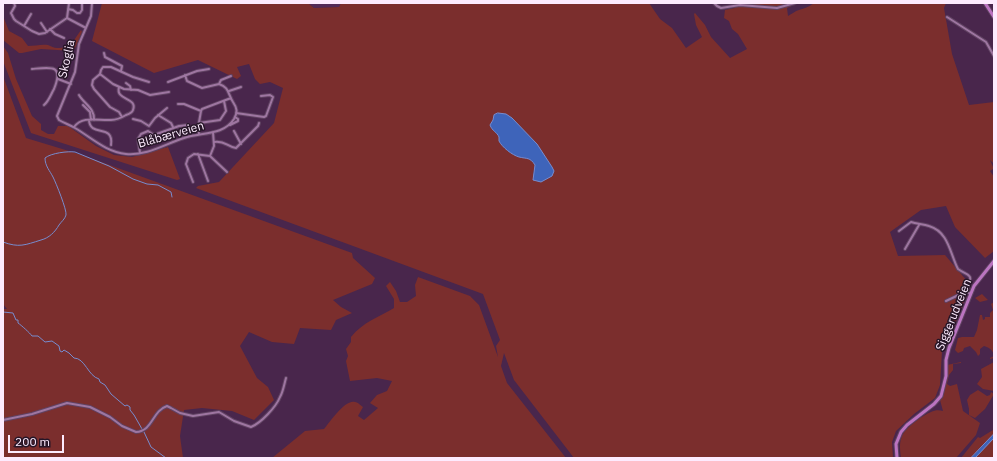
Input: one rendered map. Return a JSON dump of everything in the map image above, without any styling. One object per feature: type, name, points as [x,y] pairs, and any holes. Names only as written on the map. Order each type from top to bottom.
[{"type":"main road","points":[[985,3],[994,18]]},
{"type":"main road","name":"Siggerudveien","points":[[897,458],[896,444],[901,432],[907,425],[934,404],[942,394],[946,376],[947,352],[970,294],[977,281],[994,261]]},
{"type":"street","points":[[14,3],[15,6],[12,12],[13,17],[36,33],[41,34],[47,32],[67,18]]},
{"type":"street","points":[[67,18],[69,3]]},
{"type":"street","points":[[68,9],[80,13],[82,10],[82,3]]},
{"type":"street","name":"Skoglia","points":[[58,118],[57,116],[76,69],[80,39],[91,14],[92,3]]},
{"type":"street","points":[[714,3],[720,8],[740,5],[777,8],[795,3]]},
{"type":"street","points":[[24,26],[31,14]]},
{"type":"street","points":[[947,16],[986,42],[994,56]]},
{"type":"street","points":[[67,18],[86,28]]},
{"type":"street","points":[[41,23],[47,32]]},
{"type":"street","points":[[50,29],[55,34],[64,38]]},
{"type":"street","points":[[104,53],[105,57],[122,66],[121,71]]},
{"type":"street","points":[[122,117],[119,112],[110,107],[93,87],[93,80],[100,74],[101,68],[105,66],[149,82]]},
{"type":"street","points":[[32,69],[49,67],[53,68],[58,73],[58,79],[48,101],[44,105]]},
{"type":"street","points":[[168,82],[197,71],[209,69]]},
{"type":"street","points":[[100,74],[119,87],[140,91],[150,95],[169,92]]},
{"type":"street","points":[[185,75],[187,81],[202,88],[219,84],[226,86],[229,91],[231,98],[200,111]]},
{"type":"street","points":[[219,84],[221,80],[231,76]]},
{"type":"street","points":[[58,79],[71,84]]},
{"type":"street","points":[[126,83],[130,86],[131,90]]},
{"type":"street","points":[[74,127],[80,121],[110,120],[131,113],[134,104],[120,95],[118,91],[119,87]]},
{"type":"street","points":[[229,91],[241,87]]},
{"type":"street","points":[[78,95],[93,111],[90,126],[93,129],[110,134],[111,145]]},
{"type":"street","points":[[236,113],[266,116],[273,97],[270,95],[261,96]]},
{"type":"street","name":"Blåbærveien","points":[[58,118],[110,150],[123,154],[140,153],[151,151],[183,138],[223,129],[229,125],[235,117],[236,107],[231,98]]},
{"type":"street","points":[[199,123],[220,120],[226,111],[224,101]]},
{"type":"street","points":[[178,104],[184,104],[200,111]]},
{"type":"street","points":[[83,105],[90,112],[91,120]]},
{"type":"street","points":[[148,131],[149,126],[158,115],[167,108]]},
{"type":"street","points":[[199,135],[200,111]]},
{"type":"street","points":[[158,115],[171,123],[173,127]]},
{"type":"street","points":[[229,125],[238,122],[238,119],[235,117]]},
{"type":"street","points":[[133,119],[141,121],[149,126]]},
{"type":"street","points":[[214,142],[222,141],[236,148],[258,126],[259,123]]},
{"type":"street","points":[[148,131],[154,135],[173,127],[188,126]]},
{"type":"street","points":[[140,153],[139,136],[148,131]]},
{"type":"street","points":[[234,131],[241,144]]},
{"type":"street","points":[[210,156],[214,146],[213,132]]},
{"type":"street","points":[[193,182],[187,162],[190,156],[194,154],[210,156],[227,172]]},
{"type":"street","points":[[198,154],[208,181]]},
{"type":"street","points":[[899,230],[909,222],[930,226],[944,237],[952,251],[958,269],[970,276],[967,291]]},
{"type":"street","points":[[905,249],[919,225]]},
{"type":"street","points":[[967,291],[970,294]]},
{"type":"street","points":[[946,302],[967,291]]},
{"type":"street","points":[[3,420],[32,414],[65,403],[90,407],[122,426],[136,432],[147,429],[159,410],[167,406],[181,414],[193,416],[219,412],[234,421],[251,427],[262,421],[278,401],[282,394],[286,378]]},
{"type":"shaded area","points":[[102,3],[308,3],[314,8],[339,7],[341,3],[649,3],[660,19],[672,28],[686,48],[702,37],[696,25],[695,13],[705,25],[711,37],[730,58],[747,49],[738,34],[732,29],[729,21],[724,18],[725,10],[735,8],[734,3],[798,3],[787,8],[788,16],[814,3],[946,3],[944,8],[952,54],[969,105],[994,102],[994,164],[990,160],[994,169],[994,173],[993,169],[990,171],[994,177],[994,251],[985,258],[955,227],[946,206],[921,210],[890,232],[898,256],[945,255],[967,281],[963,292],[959,292],[951,298],[958,299],[967,294],[944,351],[942,351],[940,385],[935,398],[914,414],[896,431],[892,442],[893,458],[574,458],[514,380],[504,353],[501,366],[507,383],[566,458],[272,458],[305,431],[324,429],[342,407],[351,402],[356,402],[363,407],[358,416],[364,420],[378,408],[370,403],[377,395],[387,391],[392,381],[377,378],[350,381],[346,361],[348,356],[346,349],[351,342],[351,337],[361,327],[394,308],[394,299],[386,286],[390,282],[396,291],[400,302],[407,302],[416,296],[415,285],[418,277],[470,296],[479,305],[498,357],[496,346],[500,340],[483,294],[196,188],[198,186],[219,182],[274,123],[283,88],[270,82],[260,84],[255,79],[249,64],[237,67],[241,76],[237,79],[198,60],[154,73],[92,41]],"holes":[[[493,120],[546,159],[552,167],[533,174],[535,165],[532,161],[513,154],[500,143],[498,135],[490,125]]]},
{"type":"shaded area","points":[[308,3],[341,3],[339,7],[314,8]]},
{"type":"shaded area","points":[[3,16],[9,31],[22,38],[28,46],[48,45],[56,48],[65,47],[71,43],[81,30],[82,32],[73,51],[41,49],[19,53],[3,40]]},
{"type":"shaded area","points":[[3,46],[8,53],[16,79],[32,116],[41,124],[41,130],[48,134],[54,134],[58,126],[68,126],[96,146],[114,155],[132,157],[168,147],[180,179],[177,180],[31,133],[3,61]]},
{"type":"shaded area","points":[[3,76],[26,138],[82,155],[352,253],[353,258],[375,278],[372,284],[333,300],[341,307],[352,313],[336,320],[331,330],[300,328],[294,344],[272,342],[249,332],[240,346],[257,378],[268,387],[274,400],[254,420],[232,411],[202,408],[184,410],[180,436],[183,458],[3,458],[3,309],[7,309],[3,304]]},
{"type":"shaded area","points":[[982,294],[988,300],[980,302],[975,298]]},
{"type":"shaded area","points":[[994,302],[994,356],[991,350],[984,346],[980,349],[980,354],[978,356],[970,346],[964,348],[963,351],[958,353],[955,350],[958,338],[974,337],[980,315],[982,315],[983,320],[985,317],[990,317],[990,313],[993,310],[991,304]]},
{"type":"shaded area","points":[[961,362],[953,364],[953,370],[949,375],[947,384],[950,386],[957,384],[963,411],[980,423],[976,435],[956,458],[901,458],[901,439],[907,429],[932,411],[943,411],[940,400],[946,383],[947,365]]},
{"type":"shaded area","points":[[994,362],[994,391],[983,389],[977,384],[982,377],[981,369]]},
{"type":"shaded area","points":[[978,390],[987,396],[990,395],[991,392],[994,394],[985,409],[975,418],[969,415],[967,400],[970,395]]},
{"type":"shaded area","points":[[993,430],[994,434],[971,458],[961,458],[978,437],[980,438]]},
{"type":"shaded area","points":[[994,438],[994,458],[975,458],[976,456]]},
{"type":"water","points":[[498,113],[506,114],[512,118],[537,144],[554,171],[552,176],[541,182],[533,180],[535,165],[533,162],[513,154],[502,146],[498,135],[490,125],[494,115]]},
{"type":"water","points":[[994,434],[994,438],[975,458],[971,458]]},
{"type":"waterway","points":[[3,242],[13,245],[22,245],[44,239],[54,232],[65,218],[66,212],[63,202],[45,161],[45,158],[55,154],[75,152],[109,166],[133,179],[147,184],[158,185],[171,192],[172,197]]},
{"type":"waterway","points":[[3,312],[13,313],[16,320],[18,320],[18,323],[32,336],[38,336],[45,342],[52,341],[59,346],[60,351],[62,352],[64,350],[74,358],[81,361],[92,374],[105,385],[111,394],[125,406],[127,405],[130,407],[130,410],[142,429]]},
{"type":"waterway","points":[[144,432],[151,447],[166,458]]}]
